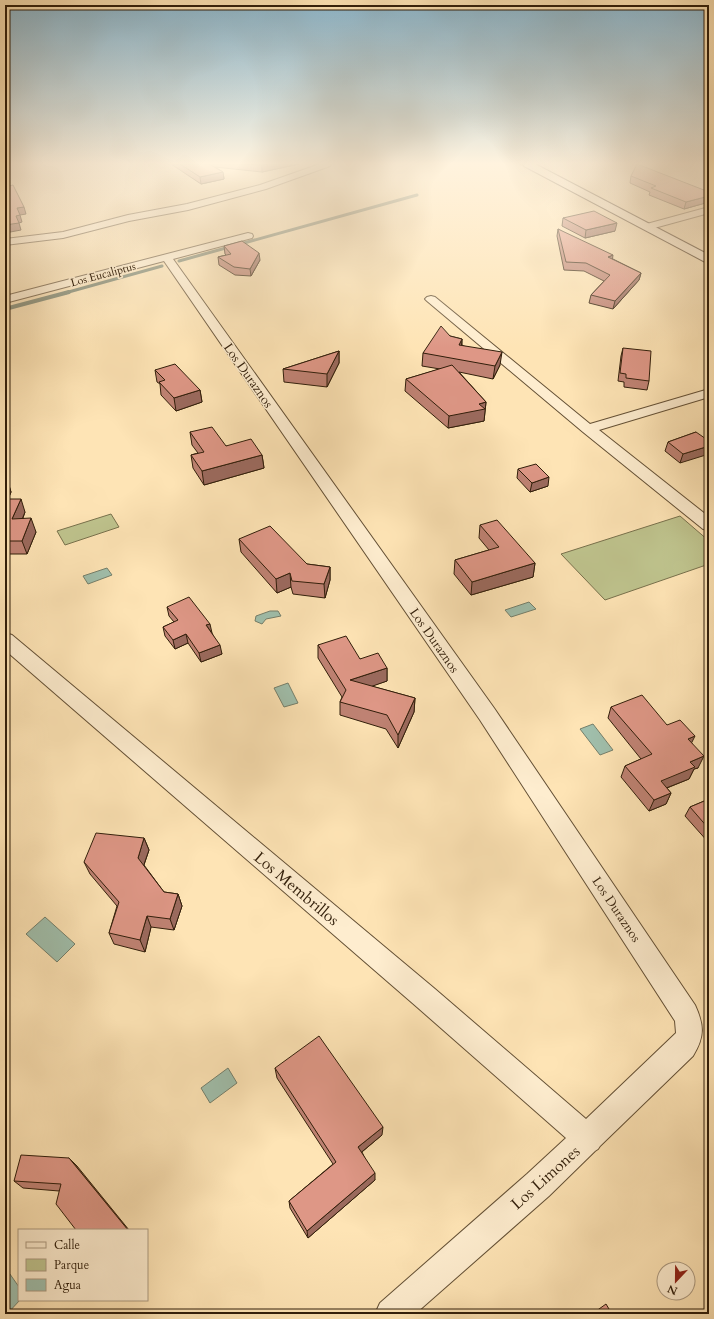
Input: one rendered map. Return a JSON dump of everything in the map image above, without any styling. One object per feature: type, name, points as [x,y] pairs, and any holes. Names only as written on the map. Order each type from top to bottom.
[{"type":"main road","points":[[644,226],[709,260]]},
{"type":"street","points":[[5,242],[63,235],[99,226]]},
{"type":"street","points":[[647,227],[652,226]]},
{"type":"street","name":"Los Eucaliptus","points":[[5,300],[248,236]]},
{"type":"street","name":"Los Duraznos","points":[[166,257],[487,714],[686,1014],[690,1023],[690,1032]]},
{"type":"street","points":[[431,299],[588,429],[709,525]]},
{"type":"street","points":[[588,429],[709,393]]},
{"type":"street","name":"Los Membrillos","points":[[5,640],[426,998],[588,1139]]},
{"type":"street","name":"Los Limones","points":[[391,1314],[588,1139],[683,1046],[690,1032]]},
{"type":"green space","points":[[111,514],[119,527],[65,545],[57,531]]},
{"type":"green space","points":[[680,516],[709,541],[709,564],[605,600],[561,554]]},
{"type":"water","points":[[107,568],[112,575],[88,584],[83,576]]},
{"type":"water","points":[[529,602],[536,609],[511,617],[505,610]]},
{"type":"water","points":[[270,611],[278,611],[281,616],[266,619],[262,624],[255,621],[256,616]]},
{"type":"water","points":[[288,683],[298,703],[284,707],[274,688]]},
{"type":"water","points":[[593,724],[613,750],[600,755],[580,729]]},
{"type":"water","points":[[45,917],[75,944],[57,962],[26,934]]},
{"type":"water","points":[[228,1068],[237,1083],[210,1103],[201,1088]]},
{"type":"water","points":[[5,1267],[18,1286],[19,1301],[7,1314],[5,1314]]},
{"type":"building","points":[[577,226],[606,226],[586,230]]},
{"type":"building","points":[[558,229],[613,255],[608,257],[641,273],[615,301],[591,295],[610,275],[586,263],[566,262]]},
{"type":"building","points":[[242,241],[259,253],[250,269],[234,267],[218,257],[231,254],[224,246]]},
{"type":"building","points":[[441,326],[450,336],[462,339],[459,345],[502,352],[495,366],[423,353]]},
{"type":"building","points":[[623,348],[651,351],[649,381],[626,378],[626,374],[620,373]]},
{"type":"building","points":[[339,351],[327,374],[283,369]]},
{"type":"building","points":[[175,364],[200,390],[174,398],[159,382],[165,380],[155,370]]},
{"type":"building","points":[[452,365],[486,402],[479,404],[485,409],[449,416],[406,379]]},
{"type":"building","points":[[212,427],[226,446],[251,439],[262,455],[202,471],[191,455],[204,452],[190,432]]},
{"type":"building","points":[[696,432],[709,441],[709,446],[683,454],[668,442]]},
{"type":"building","points":[[536,464],[549,477],[532,483],[518,469]]},
{"type":"building","points":[[5,499],[21,499],[12,519],[31,518],[22,541],[5,541]]},
{"type":"building","points":[[497,520],[535,563],[472,582],[455,560],[499,547],[480,525]]},
{"type":"building","points":[[270,526],[307,564],[330,567],[324,584],[292,581],[290,573],[276,579],[239,539]]},
{"type":"building","points":[[189,597],[210,624],[206,625],[220,645],[199,653],[186,634],[173,640],[163,627],[178,620],[167,607]]},
{"type":"building","points":[[346,636],[360,659],[378,653],[387,668],[350,680],[415,698],[398,735],[387,715],[340,702],[346,690],[318,645]]},
{"type":"building","points":[[642,695],[667,725],[680,720],[695,736],[688,739],[704,756],[690,762],[695,767],[661,781],[671,793],[654,800],[625,766],[652,754],[611,707]]},
{"type":"building","points":[[709,799],[709,829],[690,807]]},
{"type":"building","points":[[96,833],[144,838],[138,858],[164,892],[178,894],[170,919],[147,916],[140,940],[109,933],[119,902],[84,862]]},
{"type":"building","points":[[319,1036],[383,1127],[358,1147],[375,1173],[307,1231],[289,1201],[336,1162],[275,1068]]},
{"type":"building","points":[[21,1155],[69,1158],[127,1229],[75,1229],[56,1204],[61,1184],[14,1181]]},
{"type":"building","points":[[606,1304],[612,1314],[592,1314]]},
{"type":"waterway","points":[[179,261],[307,226]]},
{"type":"waterway","points":[[65,293],[162,266]]},
{"type":"waterway","points":[[5,309],[69,292]]}]
